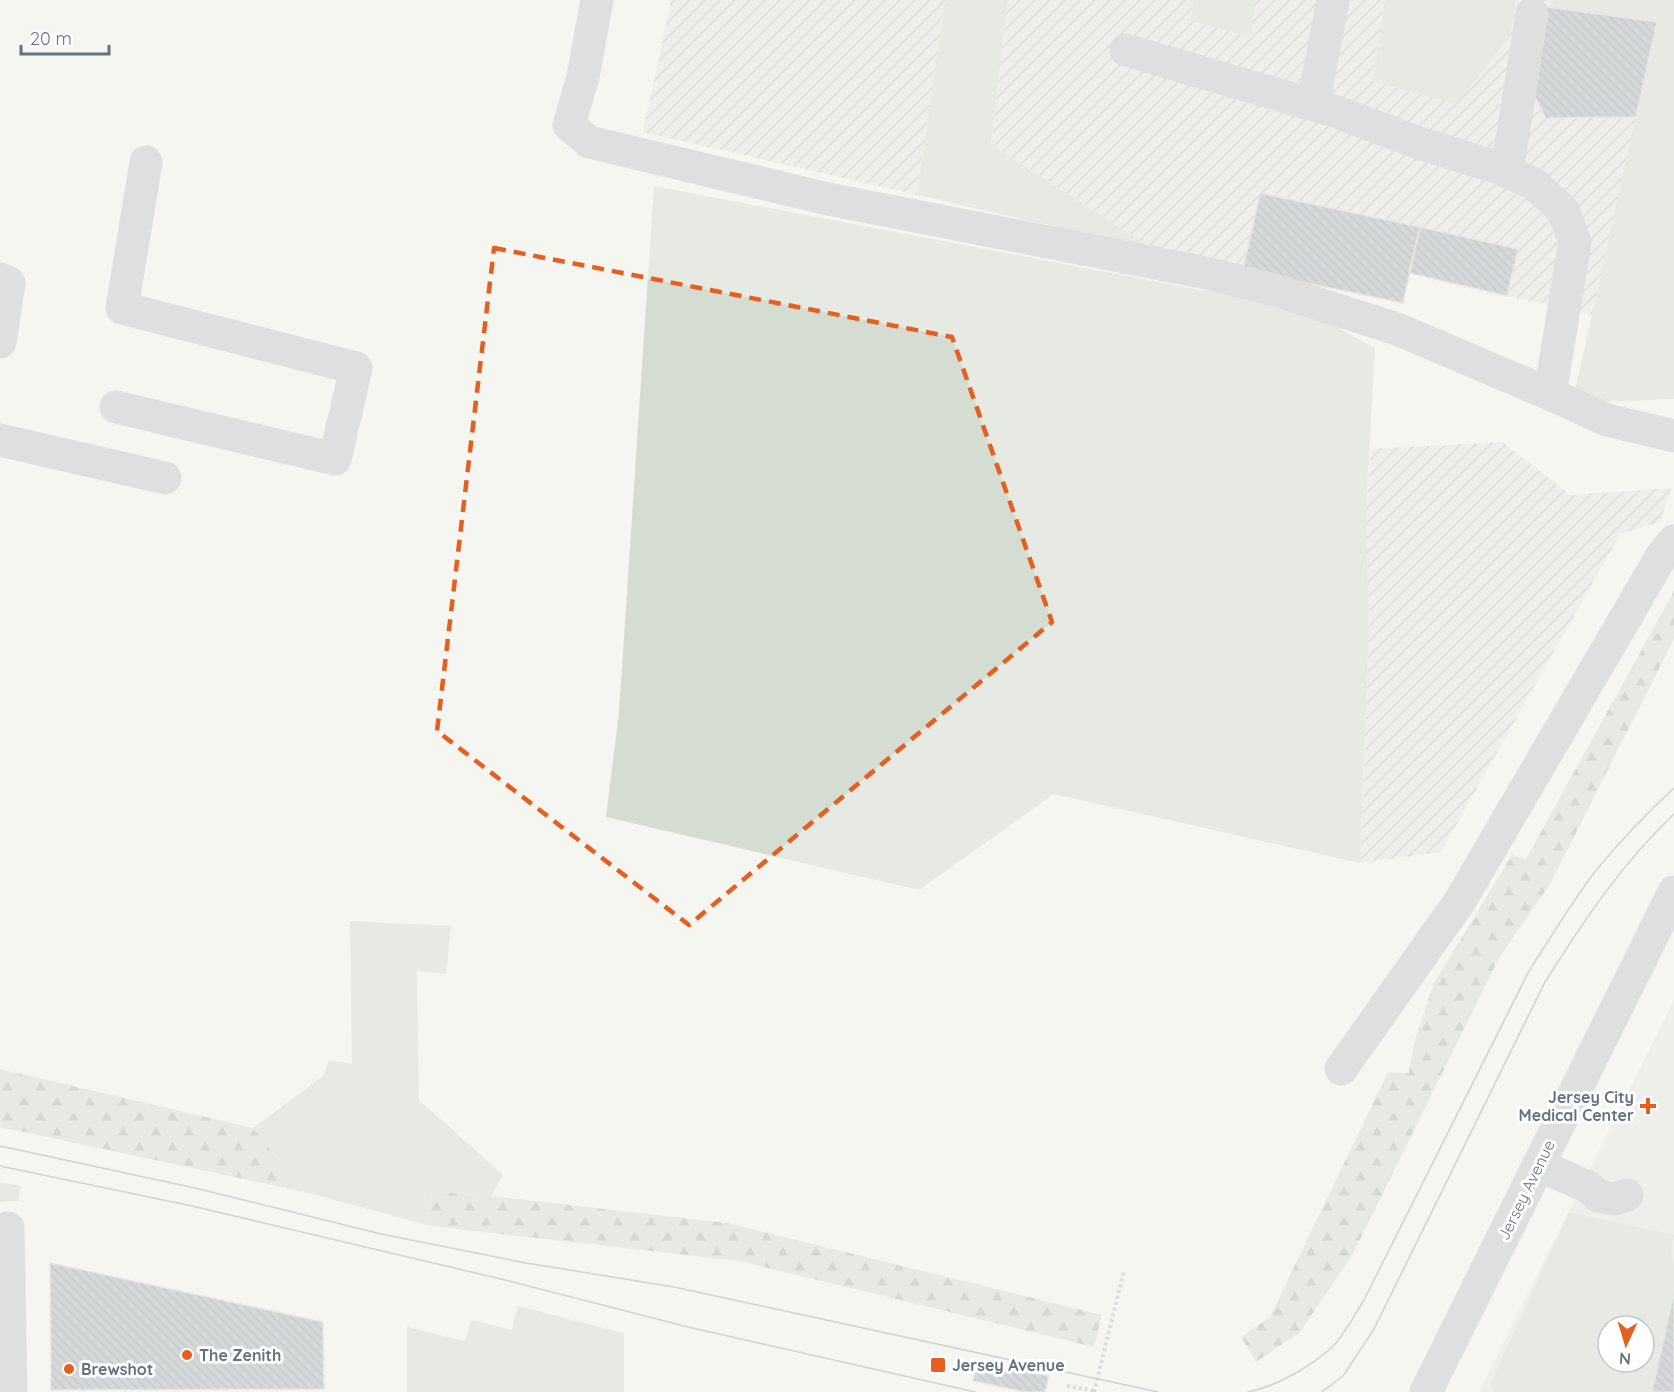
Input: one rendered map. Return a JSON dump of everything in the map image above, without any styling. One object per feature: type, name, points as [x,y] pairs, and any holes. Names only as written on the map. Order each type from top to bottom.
[{"type":"street","points":[[598,0],[583,77],[569,125],[589,142],[828,199],[1201,272],[1275,290],[1397,330],[1607,420],[1674,436]]},
{"type":"street","points":[[1313,105],[1333,0]]},
{"type":"street","points":[[1507,172],[1532,14]]},
{"type":"street","points":[[1126,50],[1313,105],[1507,172],[1534,184],[1563,210],[1575,242],[1550,394]]},
{"type":"street","points":[[116,407],[335,459],[356,368],[122,308],[146,162]]},
{"type":"street","points":[[0,279],[9,283],[0,342]]},
{"type":"street","points":[[0,440],[165,478]]},
{"type":"street","points":[[1341,1070],[1460,901],[1661,557],[1674,541]]},
{"type":"street","name":"Jersey Avenue","points":[[1426,1392],[1674,892]]},
{"type":"street","points":[[1538,1165],[1588,1187],[1598,1196],[1615,1199],[1632,1196]]},
{"type":"street","points":[[8,1228],[11,1392]]},
{"type":"path","points":[[1067,1386],[1094,1391],[1124,1271]]},
{"type":"highlighted area","points":[[494,248],[952,337],[1052,622],[689,925],[437,731]]},
{"type":"shaded area","points":[[671,0],[945,0],[917,195],[643,132]]},
{"type":"shaded area","points":[[1008,0],[1193,0],[1191,21],[1250,37],[1256,0],[1385,0],[1373,81],[1510,36],[1516,0],[1556,0],[1547,7],[1532,92],[1546,118],[1636,117],[1592,315],[1507,296],[1518,249],[1261,193],[1243,270],[1153,249],[991,144]]},
{"type":"shaded area","points":[[1503,442],[1570,495],[1671,488],[1660,522],[1620,534],[1441,852],[1360,863],[1369,631],[1366,511],[1371,449]]},
{"type":"shaded area","name":"Jersey City Medical Center","points":[[1674,1000],[1674,1392],[1479,1392]]},
{"type":"green space","points":[[945,0],[1008,0],[991,144],[1153,249],[917,195]]},
{"type":"green space","points":[[1193,0],[1256,0],[1250,37],[1191,21]]},
{"type":"green space","points":[[1385,0],[1516,0],[1510,36],[1456,104],[1373,81]]},
{"type":"green space","points":[[1556,0],[1674,0],[1674,399],[1595,402],[1575,391],[1657,22],[1547,7]]},
{"type":"green space","points":[[654,186],[1306,310],[1375,348],[1366,511],[1369,631],[1360,863],[1054,794],[919,890],[606,817],[619,713]]},
{"type":"green space","points":[[1674,591],[1674,639],[1550,884],[1499,958],[1352,1256],[1299,1333],[1256,1362],[1241,1337],[1270,1317],[1388,1072],[1409,1073],[1415,1039],[1434,983],[1512,855],[1526,859]]},
{"type":"green space","points":[[350,921],[451,926],[446,974],[417,971],[419,1100],[503,1175],[491,1196],[424,1191],[431,1226],[305,1192],[253,1128],[323,1076],[329,1060],[352,1064]]},
{"type":"green space","points":[[0,1069],[253,1128],[305,1192],[0,1127]]},
{"type":"green space","points":[[0,1182],[21,1186],[18,1201],[0,1202]]},
{"type":"green space","points":[[424,1191],[491,1196],[727,1223],[1102,1315],[1094,1347],[739,1261],[431,1226]]},
{"type":"green space","points":[[1569,1212],[1674,1235],[1671,1246],[1674,1260],[1674,1292],[1656,1374],[1656,1314],[1596,1314],[1596,1374],[1656,1374],[1652,1392],[1494,1392],[1490,1384]]},
{"type":"green space","points":[[518,1306],[624,1333],[624,1392],[407,1392],[407,1327],[465,1341],[471,1320],[512,1330]]},
{"type":"building","points":[[1547,7],[1657,22],[1636,117],[1546,118],[1532,92]]},
{"type":"building","points":[[1260,193],[1420,227],[1403,303],[1243,270]]},
{"type":"building","points":[[1420,227],[1518,249],[1507,296],[1409,273]]},
{"type":"building","name":"The Zenith","points":[[50,1263],[323,1322],[324,1389],[51,1390]]},
{"type":"building","points":[[1674,1292],[1674,1392],[1652,1392]]},
{"type":"building","points":[[977,1362],[1049,1376],[1045,1392],[1025,1392],[973,1381]]},
{"type":"tram line","points":[[1248,1392],[1283,1380],[1307,1367],[1336,1343],[1344,1333],[1364,1300],[1528,973],[1570,906],[1598,868],[1634,827],[1674,788]]},
{"type":"tram line","points":[[1322,1392],[1343,1376],[1374,1329],[1545,982],[1620,873],[1674,814]]},
{"type":"tram line","points":[[0,1146],[195,1188],[381,1234],[526,1263],[674,1287],[1158,1392]]},
{"type":"tram line","points":[[0,1166],[192,1206],[501,1279],[688,1327],[975,1392]]},
{"type":"place","name":"Jersey City Medical Center","points":[[1648,1106]]},
{"type":"place","name":"The Zenith","points":[[187,1355]]},
{"type":"place","name":"Jersey Avenue","points":[[938,1365]]},
{"type":"place","name":"Brewshot","points":[[69,1369]]}]
